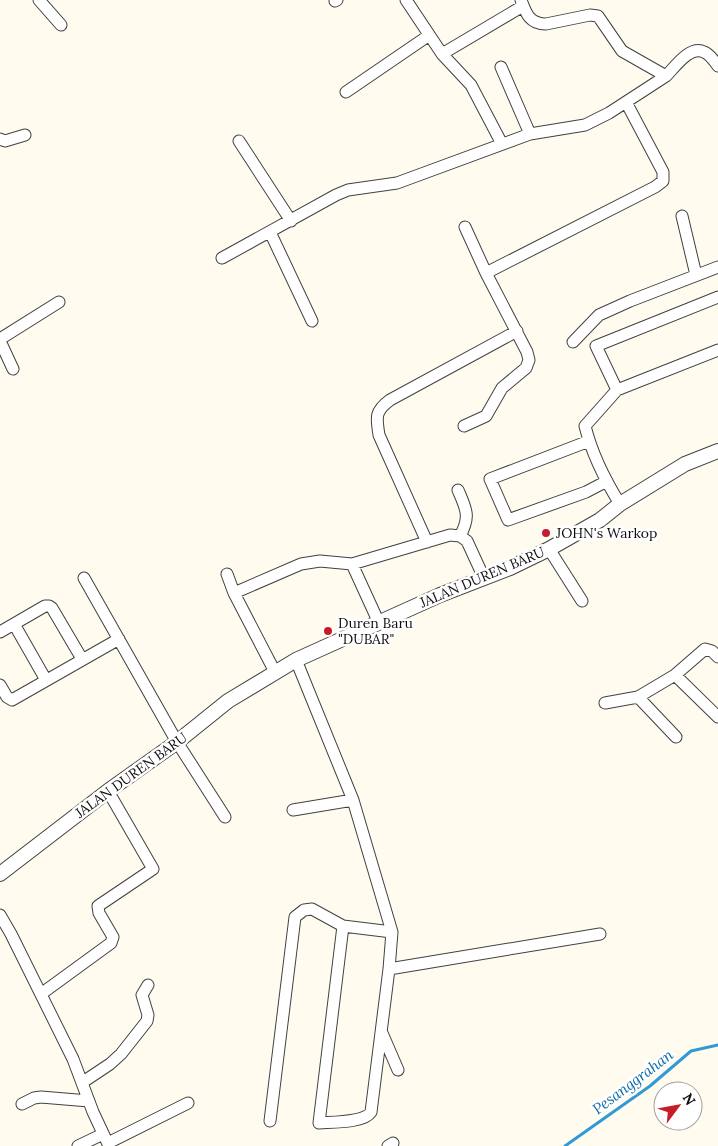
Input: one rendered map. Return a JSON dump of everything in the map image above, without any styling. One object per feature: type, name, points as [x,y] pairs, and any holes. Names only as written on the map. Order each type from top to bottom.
[{"type":"street","points":[[39,0],[61,26]]},
{"type":"street","points":[[406,0],[428,36],[471,85],[502,144]]},
{"type":"street","points":[[442,54],[522,3],[533,22],[540,24],[590,15],[598,16],[622,51],[666,76]]},
{"type":"street","points":[[346,92],[428,36]]},
{"type":"street","points":[[222,258],[348,190],[397,183],[530,134],[585,125],[626,102],[666,76],[688,54],[700,50],[705,52],[718,66]]},
{"type":"street","points":[[501,67],[530,134]]},
{"type":"street","points":[[486,273],[655,187],[663,181],[663,172],[626,102]]},
{"type":"street","points":[[0,140],[5,141],[25,135]]},
{"type":"street","points":[[239,141],[290,221]]},
{"type":"street","points":[[682,216],[696,275]]},
{"type":"street","points":[[464,426],[486,416],[502,388],[526,368],[529,360],[517,331],[486,273],[465,227]]},
{"type":"street","points":[[270,232],[312,321]]},
{"type":"street","points":[[573,342],[599,315],[718,267]]},
{"type":"street","points":[[617,390],[596,346],[716,301]]},
{"type":"street","points":[[12,369],[0,340],[59,302]]},
{"type":"street","points":[[427,542],[379,435],[376,418],[380,408],[390,400],[517,331]]},
{"type":"street","points":[[620,504],[606,481],[589,442],[585,426],[617,390],[718,350]]},
{"type":"street","points":[[589,442],[490,479],[508,520],[586,492],[606,481]]},
{"type":"street","name":"JALAN DUREN BARU","points":[[0,874],[228,702],[275,672],[296,660],[379,622],[440,595],[510,568],[549,549],[600,520],[620,504],[685,464],[718,450]]},
{"type":"street","points":[[458,490],[467,516],[467,524],[460,536]]},
{"type":"street","points":[[234,593],[300,564],[320,561],[352,564],[450,535],[464,538],[484,578]]},
{"type":"street","points":[[549,549],[582,601]]},
{"type":"street","points":[[352,564],[379,622]]},
{"type":"street","points":[[227,574],[234,593],[275,672]]},
{"type":"street","points":[[84,578],[177,742],[225,817]]},
{"type":"street","points":[[0,632],[45,606],[49,606],[82,659]]},
{"type":"street","points":[[14,624],[46,680]]},
{"type":"street","points":[[0,685],[7,697],[12,700],[119,638]]},
{"type":"street","points":[[605,703],[638,697],[675,675],[705,649],[712,651],[718,657]]},
{"type":"street","points":[[296,660],[353,800],[392,932],[370,1115],[364,1119],[319,1123],[343,926]]},
{"type":"street","points":[[675,675],[718,717]]},
{"type":"street","points":[[638,697],[676,737]]},
{"type":"street","points":[[41,994],[111,943],[114,937],[99,913],[98,906],[153,869],[108,791]]},
{"type":"street","points":[[293,810],[353,800]]},
{"type":"street","points":[[270,1121],[293,920],[300,912],[312,909],[336,924],[392,932]]},
{"type":"street","points":[[0,914],[83,1082],[89,1101],[107,1141]]},
{"type":"street","points":[[389,969],[600,934]]},
{"type":"street","points":[[83,1082],[110,1064],[121,1054],[147,1022],[148,1015],[142,995],[148,986]]},
{"type":"street","points":[[381,1031],[398,1070]]},
{"type":"street","points":[[22,1104],[28,1100],[41,1097],[89,1101]]},
{"type":"street","points":[[78,1146],[107,1141],[188,1103]]},
{"type":"waterway","name":"Pesanggrahan","points":[[565,1146],[650,1086],[691,1051],[718,1045]]},
{"type":"place","name":"JOHN's Warkop","points":[[546,533]]},
{"type":"place","name":"Duren Baru \"DUBAR\"","points":[[328,631]]}]
